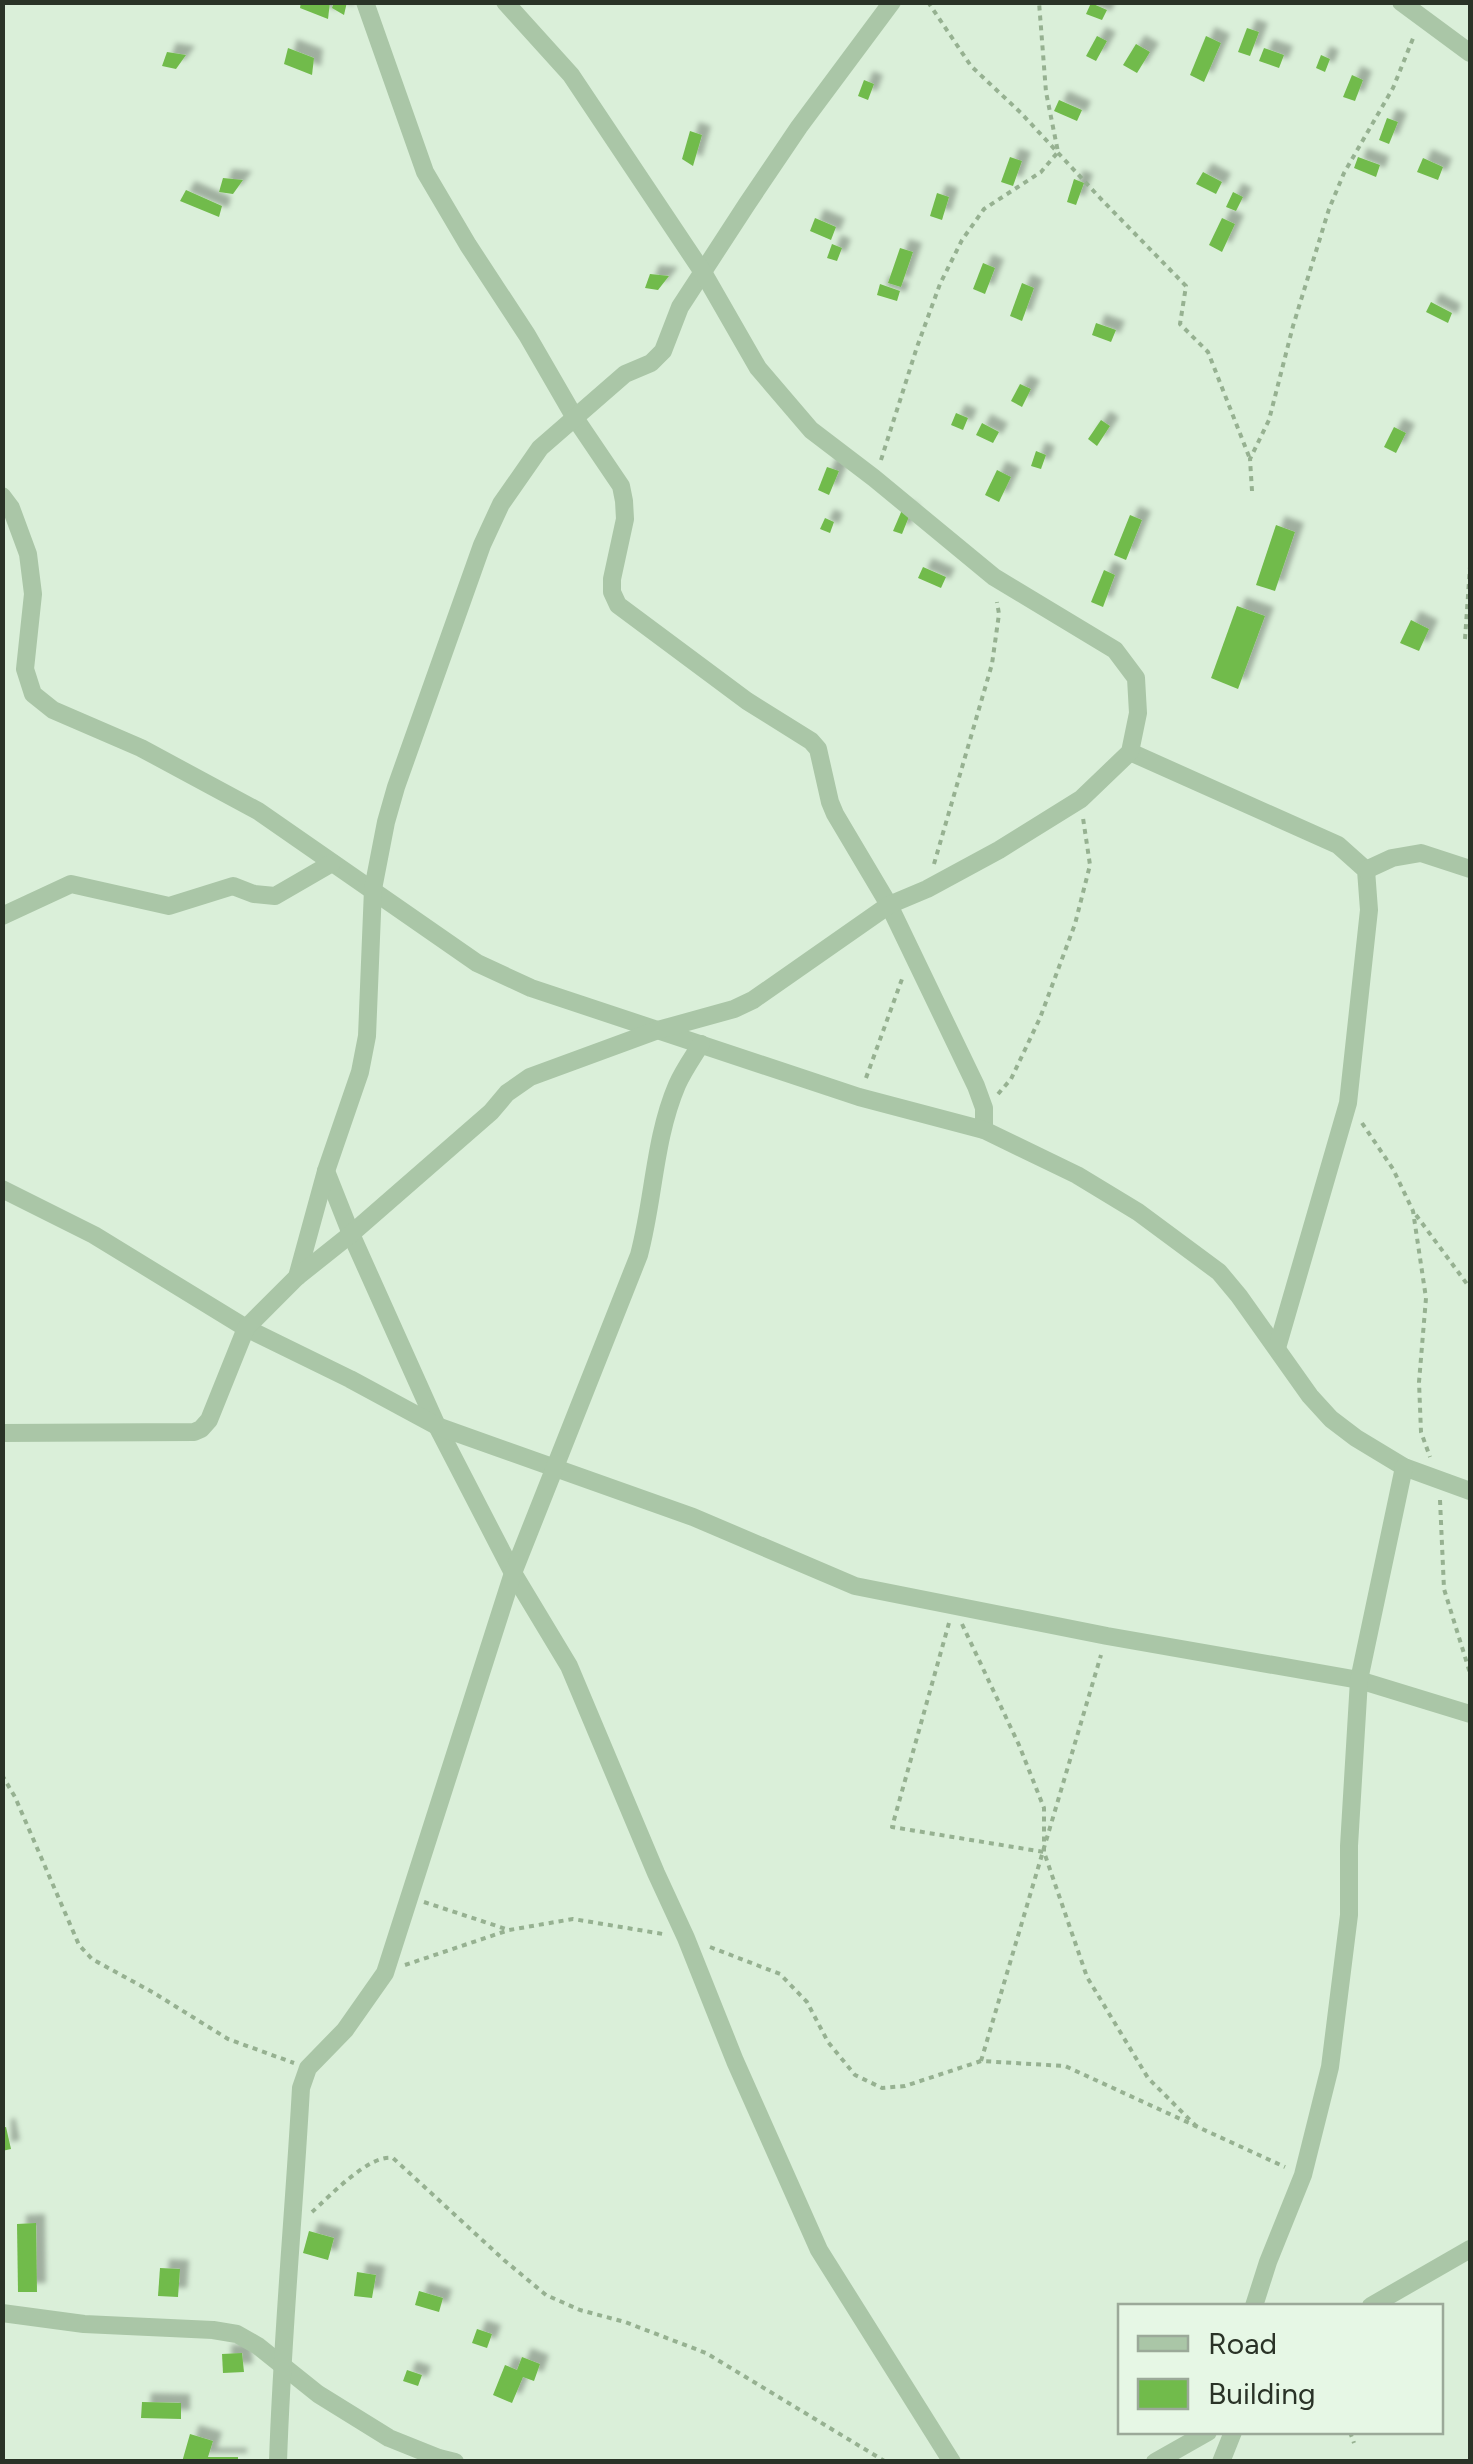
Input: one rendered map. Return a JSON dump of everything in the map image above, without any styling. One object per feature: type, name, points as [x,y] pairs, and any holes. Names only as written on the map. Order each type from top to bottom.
[{"type":"street","points":[[365,2],[424,172],[621,486],[624,519],[612,579],[618,606],[818,748],[835,814],[890,904],[984,1108],[984,1130]]},
{"type":"street","points":[[2,1432],[201,1429],[209,1420],[246,1328],[297,1277],[530,1077],[753,1000],[890,904],[999,850],[1081,799],[1130,752],[1138,713],[1136,678],[1115,650],[994,577],[811,430],[758,368],[704,274],[571,75],[505,2]]},
{"type":"street","points":[[297,1277],[368,1036],[373,890],[386,822],[482,545],[500,504],[540,448],[625,374],[651,362],[663,350],[680,307],[799,127],[892,2]]},
{"type":"street","points":[[1401,2],[1470,54]]},
{"type":"street","points":[[2,496],[11,508],[28,554],[32,594],[25,669],[33,694],[53,710],[141,748],[258,811],[477,963],[531,988],[859,1096],[984,1130],[1077,1175],[1138,1212],[1219,1272],[1331,1419],[1404,1467],[1470,1491]]},
{"type":"street","points":[[1130,752],[1338,845],[1366,870],[1370,910],[1348,1103],[1277,1348]]},
{"type":"street","points":[[1366,870],[1392,858],[1421,853],[1470,869]]},
{"type":"street","points":[[2,916],[72,884],[169,906],[234,886],[254,894],[276,896],[332,862]]},
{"type":"street","points":[[278,2462],[300,2088],[308,2068],[345,2030],[385,1972],[513,1572],[639,1255],[649,1218],[663,1126],[678,1083],[701,1044]]},
{"type":"street","points":[[326,1171],[437,1426],[513,1572],[569,1666],[818,2250],[952,2462]]},
{"type":"street","points":[[2,1189],[94,1235],[246,1328],[437,1426],[693,1517],[855,1586],[1359,1680],[1470,1714]]},
{"type":"street","points":[[1255,2304],[1303,2174],[1330,2066],[1349,1915],[1359,1680],[1404,1467]]},
{"type":"street","points":[[1374,2304],[1470,2249]]},
{"type":"street","points":[[2,2313],[84,2324],[237,2334],[318,2394],[389,2438],[455,2462]]},
{"type":"street","points":[[1156,2462],[1205,2434]]},
{"type":"street","points":[[1221,2462],[1232,2434]]},
{"type":"path","points":[[928,2],[971,66],[1186,286],[1180,324],[1208,352],[1250,459],[1252,491]]},
{"type":"path","points":[[1039,2],[1046,92],[1058,152]]},
{"type":"path","points":[[1250,459],[1269,420],[1329,208],[1344,173],[1393,88],[1421,18]]},
{"type":"path","points":[[874,478],[940,284],[962,240],[984,209],[1041,172],[1058,152]]},
{"type":"path","points":[[1464,639],[1470,568]]},
{"type":"path","points":[[927,889],[992,664],[998,614],[994,577]]},
{"type":"path","points":[[984,1108],[1011,1079],[1040,1018],[1074,924],[1090,865],[1081,799]]},
{"type":"path","points":[[859,1096],[912,951]]},
{"type":"path","points":[[1348,1103],[1393,1169],[1413,1211],[1470,1288]]},
{"type":"path","points":[[1413,1211],[1426,1298],[1419,1382],[1421,1432],[1439,1480],[1444,1589],[1470,1672]]},
{"type":"path","points":[[954,1606],[892,1827],[1044,1852]]},
{"type":"path","points":[[954,1606],[1044,1808],[1044,1852],[1087,1977],[1148,2078],[1200,2129]]},
{"type":"path","points":[[981,2062],[1107,1636]]},
{"type":"path","points":[[2,1775],[16,1797],[80,1946],[92,1958],[228,2039],[308,2068]]},
{"type":"path","points":[[410,1897],[509,1930]]},
{"type":"path","points":[[385,1972],[509,1930],[572,1919],[686,1938],[780,1974],[807,2002],[828,2042],[854,2076],[882,2088],[905,2086],[981,2062],[1065,2066],[1303,2174]]},
{"type":"path","points":[[293,2229],[350,2179],[379,2159],[393,2158],[546,2294],[580,2310],[706,2352],[886,2462]]},
{"type":"path","points":[[1351,2434],[1354,2443]]},
{"type":"building","points":[[301,2],[330,2],[328,19],[300,8]]},
{"type":"building","points":[[334,2],[347,2],[344,15],[332,8]]},
{"type":"building","points":[[1091,3],[1107,10],[1102,20],[1086,14]]},
{"type":"building","points":[[1247,28],[1259,32],[1250,56],[1238,52]]},
{"type":"building","points":[[1097,36],[1107,41],[1096,61],[1086,56]]},
{"type":"building","points":[[1206,36],[1221,43],[1204,82],[1190,75]]},
{"type":"building","points":[[1136,44],[1150,52],[1137,73],[1123,65]]},
{"type":"building","points":[[288,48],[314,58],[312,75],[284,64]]},
{"type":"building","points":[[1264,48],[1284,55],[1279,68],[1259,61]]},
{"type":"building","points":[[167,52],[186,55],[176,69],[162,66]]},
{"type":"building","points":[[1321,55],[1330,59],[1325,72],[1316,68]]},
{"type":"building","points":[[1352,75],[1363,80],[1355,101],[1343,97]]},
{"type":"building","points":[[864,80],[874,84],[868,100],[858,96]]},
{"type":"building","points":[[1059,100],[1082,110],[1077,121],[1054,111]]},
{"type":"building","points":[[1387,118],[1398,122],[1389,144],[1379,140]]},
{"type":"building","points":[[690,131],[702,135],[693,166],[682,159]]},
{"type":"building","points":[[1010,157],[1022,161],[1013,186],[1001,182]]},
{"type":"building","points":[[1358,157],[1380,165],[1376,177],[1354,168]]},
{"type":"building","points":[[1423,158],[1443,167],[1438,180],[1417,172]]},
{"type":"building","points":[[1203,172],[1222,182],[1216,194],[1196,184]]},
{"type":"building","points":[[223,178],[243,180],[233,194],[219,192]]},
{"type":"building","points":[[1074,179],[1084,183],[1076,205],[1067,202]]},
{"type":"building","points":[[186,190],[222,206],[219,217],[180,201]]},
{"type":"building","points":[[1233,192],[1243,197],[1236,211],[1226,207]]},
{"type":"building","points":[[937,193],[949,197],[942,220],[930,216]]},
{"type":"building","points":[[815,218],[836,227],[831,240],[810,231]]},
{"type":"building","points":[[1222,218],[1235,224],[1222,252],[1209,245]]},
{"type":"building","points":[[832,244],[842,248],[837,261],[827,258]]},
{"type":"building","points":[[900,248],[913,252],[901,287],[888,283]]},
{"type":"building","points":[[983,263],[995,268],[985,294],[973,289]]},
{"type":"building","points":[[650,274],[669,276],[658,290],[645,288]]},
{"type":"building","points":[[1022,283],[1034,288],[1022,321],[1010,316]]},
{"type":"building","points":[[880,284],[900,291],[897,301],[877,295]]},
{"type":"building","points":[[1431,302],[1452,313],[1448,323],[1426,312]]},
{"type":"building","points":[[1096,323],[1116,330],[1111,342],[1092,335]]},
{"type":"building","points":[[1020,384],[1031,389],[1022,407],[1011,401]]},
{"type":"building","points":[[956,413],[968,418],[963,430],[951,425]]},
{"type":"building","points":[[1101,420],[1110,426],[1097,446],[1088,439]]},
{"type":"building","points":[[982,423],[999,432],[993,443],[976,435]]},
{"type":"building","points":[[1394,427],[1406,433],[1396,453],[1384,447]]},
{"type":"building","points":[[1036,451],[1046,455],[1041,469],[1031,466]]},
{"type":"building","points":[[827,467],[839,471],[829,495],[818,490]]},
{"type":"building","points":[[997,470],[1011,477],[999,502],[985,495]]},
{"type":"building","points":[[902,510],[910,514],[902,534],[893,531]]},
{"type":"building","points":[[1130,515],[1142,520],[1126,560],[1114,555]]},
{"type":"building","points":[[825,518],[834,522],[830,533],[820,529]]},
{"type":"building","points":[[1276,525],[1295,532],[1275,591],[1256,585]]},
{"type":"building","points":[[923,567],[946,577],[941,588],[918,578]]},
{"type":"building","points":[[1104,570],[1115,575],[1103,607],[1091,602]]},
{"type":"building","points":[[1237,606],[1265,616],[1238,689],[1211,678]]},
{"type":"building","points":[[1411,620],[1429,629],[1419,651],[1400,643]]},
{"type":"building","points":[[6,2127],[11,2149],[2,2151],[2,2128]]},
{"type":"building","points":[[36,2223],[37,2292],[18,2292],[17,2224]]},
{"type":"building","points":[[309,2231],[334,2238],[328,2260],[303,2253]]},
{"type":"building","points":[[160,2268],[180,2269],[178,2297],[158,2296]]},
{"type":"building","points":[[357,2272],[376,2275],[372,2298],[354,2296]]},
{"type":"building","points":[[419,2291],[443,2298],[439,2312],[415,2305]]},
{"type":"building","points":[[477,2329],[492,2334],[487,2348],[472,2343]]},
{"type":"building","points":[[242,2353],[244,2372],[223,2373],[222,2354]]},
{"type":"building","points":[[522,2357],[540,2364],[534,2381],[523,2377],[512,2403],[493,2395],[505,2365],[517,2370]]},
{"type":"building","points":[[407,2370],[422,2375],[418,2386],[403,2381]]},
{"type":"building","points":[[142,2402],[181,2403],[181,2419],[141,2418]]},
{"type":"building","points":[[190,2434],[213,2441],[208,2457],[238,2457],[238,2462],[182,2462]]}]
